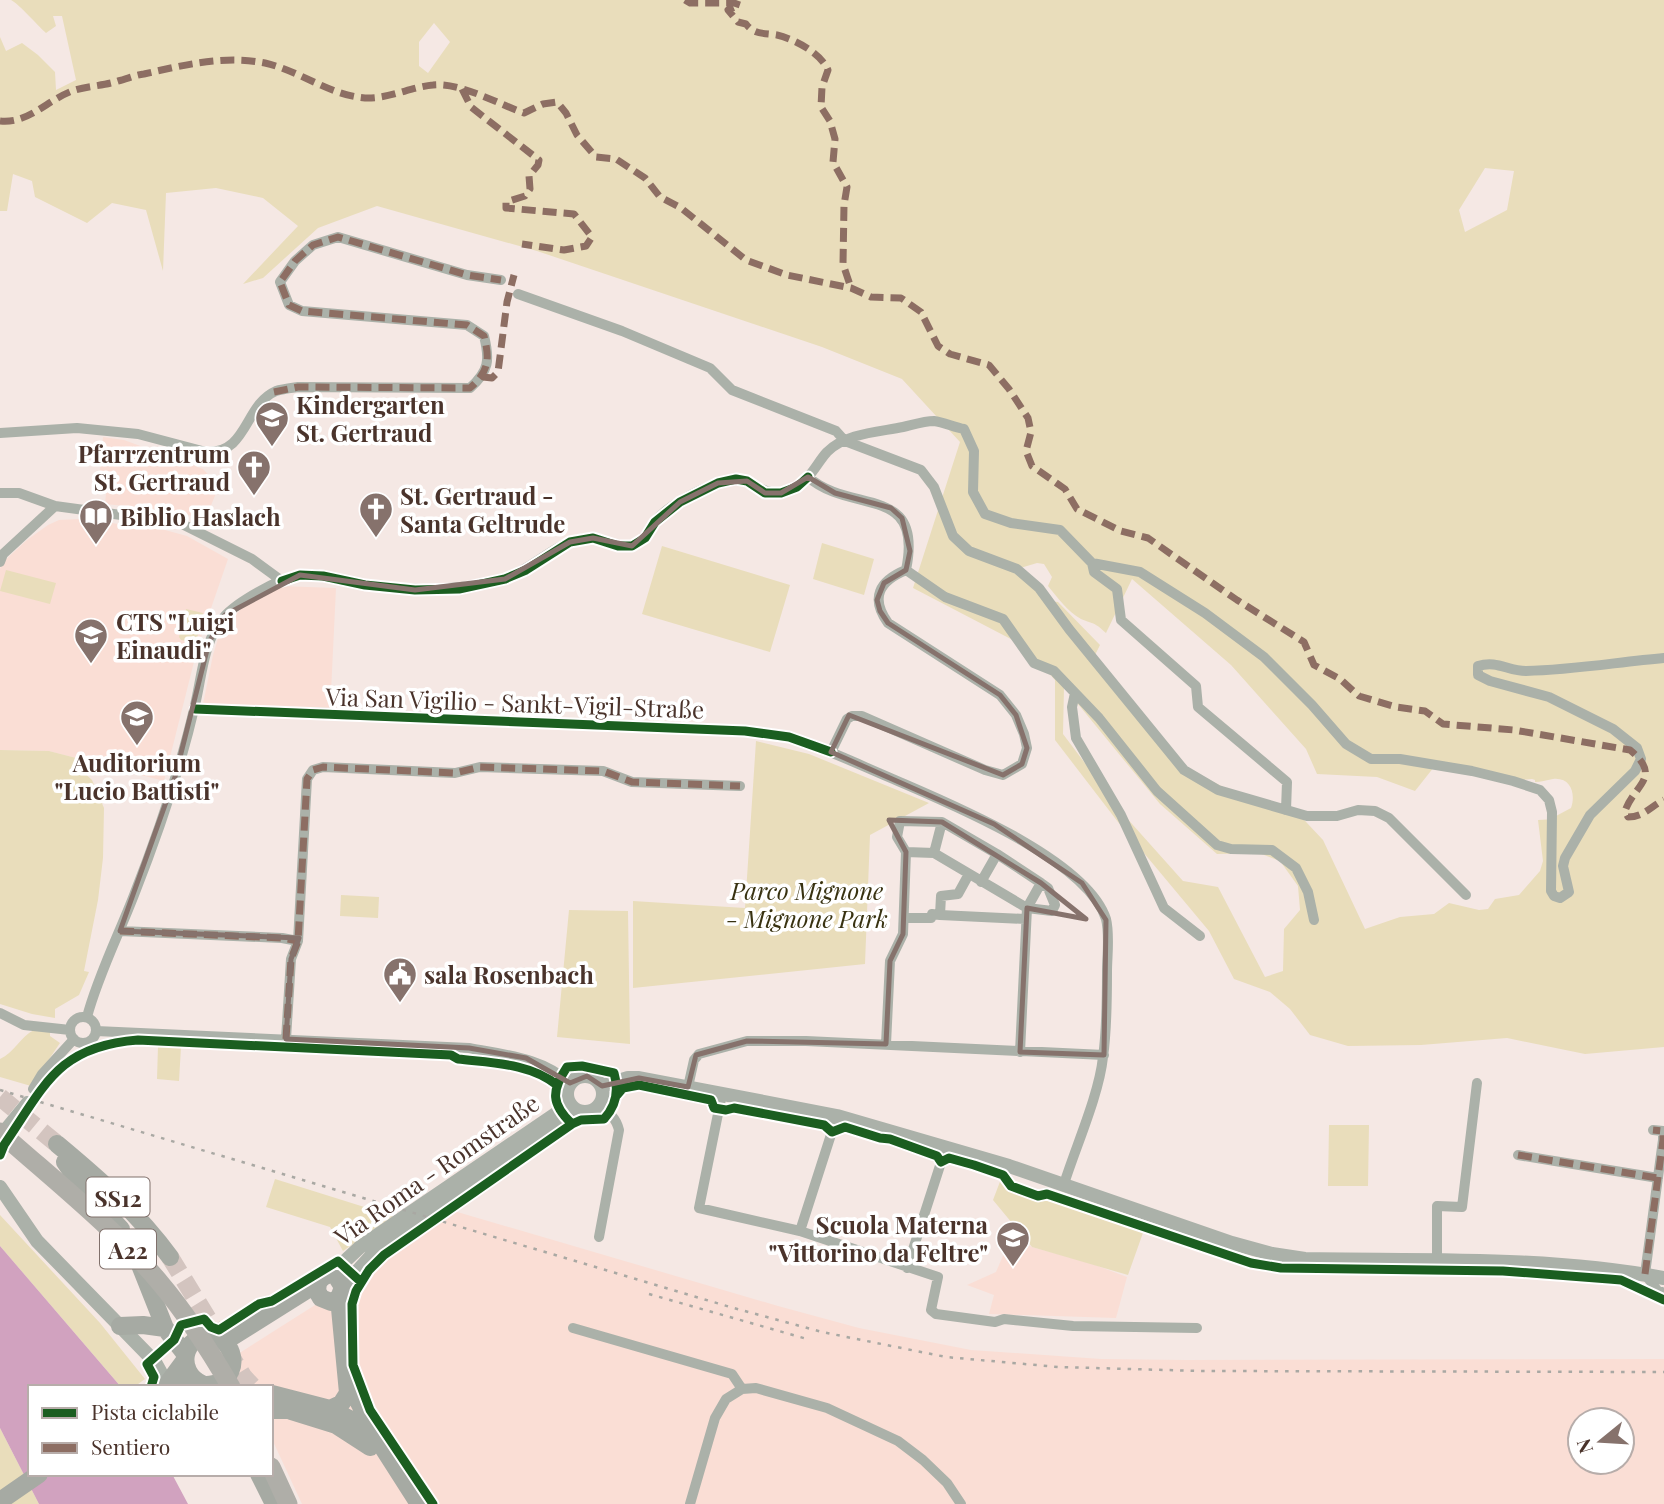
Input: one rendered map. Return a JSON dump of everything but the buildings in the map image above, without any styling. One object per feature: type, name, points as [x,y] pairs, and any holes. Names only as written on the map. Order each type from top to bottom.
[{"type":"highway","name":"A22","points":[[0,1133],[102,1223],[160,1282],[213,1356],[230,1363]]},
{"type":"highway","name":"A22","points":[[0,1147],[142,1278],[177,1321],[209,1385]]},
{"type":"highway","points":[[273,1470],[290,1504]]},
{"type":"highway","points":[[261,1476],[275,1504]]},
{"type":"main road","points":[[166,1261],[58,1153],[82,1188],[120,1227],[134,1251],[165,1328],[185,1358],[191,1377],[208,1385]]},
{"type":"main road","name":"Via Roma - Romstraße","points":[[213,1385],[221,1382],[230,1363],[322,1284],[339,1278],[341,1293]]},
{"type":"main road","points":[[322,1284],[327,1301],[341,1293],[343,1359],[348,1393],[341,1404],[330,1409]]},
{"type":"main road","points":[[120,1326],[165,1328]]},
{"type":"main road","name":"Via Roma - Romstraße","points":[[172,1385],[192,1344],[202,1338],[214,1338],[230,1363]]},
{"type":"main road","points":[[230,1363],[241,1385]]},
{"type":"main road","points":[[347,1379],[378,1440],[419,1504]]},
{"type":"main road","points":[[273,1394],[330,1409],[359,1424],[378,1440]]},
{"type":"main road","points":[[276,1408],[336,1425],[363,1441],[396,1471]]},
{"type":"main road","points":[[273,1461],[290,1504]]},
{"type":"main road","points":[[0,1501],[36,1476]]},
{"type":"street","points":[[0,433],[77,428],[135,433],[206,452],[217,452],[239,439],[256,409],[274,392],[298,387],[470,388],[483,377],[488,359],[484,336],[467,324],[302,311],[289,305],[280,282],[295,261],[313,245],[338,237],[467,275],[500,280]]},
{"type":"street","points":[[518,294],[622,331],[710,368],[732,390],[836,430],[845,441],[921,470],[934,487],[953,536],[968,551],[1017,569],[1040,588],[1069,629],[1184,770],[1218,790],[1307,816],[1338,816],[1358,810],[1376,811],[1389,818],[1466,895]]},
{"type":"street","points":[[87,1017],[157,834],[194,709],[209,642],[225,615],[243,602],[282,581],[300,575],[415,590],[459,589],[505,579],[526,570],[570,542],[593,538],[618,546],[632,546],[645,538],[655,522],[680,502],[718,483],[736,479],[747,481],[765,493],[781,493],[797,487],[828,452],[845,441],[860,435],[933,421],[964,429],[974,451],[973,492],[985,514],[1011,523],[1060,530],[1092,563],[1094,572],[1117,589],[1121,620],[1196,686],[1198,707],[1287,782],[1286,810]]},
{"type":"street","points":[[808,477],[835,493],[891,508],[902,518],[910,551],[906,570]]},
{"type":"street","points":[[0,493],[19,493],[55,506],[180,523],[253,559],[282,581]]},
{"type":"street","points":[[2,558],[55,506]]},
{"type":"street","points":[[1092,563],[1140,572],[1205,613],[1264,657],[1346,744],[1371,759],[1399,759],[1472,771],[1539,790],[1549,800],[1552,812],[1550,891],[1560,898],[1569,892],[1563,866],[1565,858],[1590,815],[1635,771],[1641,759],[1637,748],[1613,729],[1549,697],[1490,681],[1478,675],[1478,666],[1489,662],[1520,671],[1568,670],[1664,658]]},
{"type":"street","points":[[906,570],[945,597],[1003,619],[1034,663],[1054,671],[1099,718],[1157,791],[1217,845],[1231,849],[1272,850],[1296,868],[1308,892],[1314,920]]},
{"type":"street","points":[[831,752],[847,719],[862,716],[1003,775],[1022,764],[1027,748],[1024,734],[1016,715],[1000,695],[888,623],[880,611],[877,600],[884,583],[906,570]]},
{"type":"street","points":[[1075,692],[1072,707],[1076,738],[1121,816],[1164,908],[1200,936]]},
{"type":"street","name":"Via San Vigilio - Sankt-Vigil-Straße","points":[[194,709],[768,733],[789,737],[831,752],[994,824],[1082,883],[1097,901],[1106,920],[1107,1003],[1104,1055]]},
{"type":"street","points":[[286,1039],[290,959],[299,941],[307,779],[313,770],[323,766],[455,773],[480,767],[603,771],[632,782],[740,786]]},
{"type":"street","points":[[886,1044],[890,961],[903,934],[906,852],[897,836],[900,821],[942,822],[1048,888],[1055,905],[1052,911],[1026,914],[932,914],[931,918],[904,918]]},
{"type":"street","points":[[934,853],[942,822]]},
{"type":"street","points":[[906,852],[934,853],[981,881],[1026,914]]},
{"type":"street","points":[[981,881],[997,854]]},
{"type":"street","points":[[940,915],[941,897],[958,894],[969,874]]},
{"type":"street","points":[[1020,1052],[1026,914],[1041,883]]},
{"type":"street","points":[[120,931],[299,941]]},
{"type":"street","points":[[0,1013],[24,1025],[72,1035],[87,1042],[94,1037],[96,1031],[93,1020],[87,1017],[76,1019],[72,1035],[33,1089]]},
{"type":"street","points":[[96,1031],[469,1048],[526,1058],[562,1075],[570,1083]]},
{"type":"street","points":[[688,1087],[693,1065],[699,1054],[747,1041],[886,1044],[1104,1055],[1100,1076],[1064,1184]]},
{"type":"street","points":[[578,1077],[596,1079],[602,1086],[603,1101],[593,1111],[574,1107],[567,1092],[570,1083],[578,1077]]},
{"type":"street","points":[[602,1086],[628,1078],[639,1078],[837,1116],[1064,1184],[1232,1243],[1279,1255],[1305,1259],[1502,1261],[1664,1278]]},
{"type":"street","points":[[1437,1260],[1437,1206],[1462,1207],[1477,1083]]},
{"type":"street","points":[[722,1094],[699,1208],[800,1231],[939,1277],[931,1310],[936,1314],[995,1322],[1004,1319],[1073,1326],[1197,1328]]},
{"type":"street","points":[[0,1133],[27,1101]]},
{"type":"street","name":"Via Roma - Romstraße","points":[[322,1284],[360,1247],[560,1111],[574,1107]]},
{"type":"street","name":"Via Roma - Romstraße","points":[[341,1293],[372,1255],[574,1107]]},
{"type":"street","points":[[599,1107],[610,1113],[619,1130],[599,1237]]},
{"type":"street","points":[[800,1231],[837,1116]]},
{"type":"street","points":[[1653,1130],[1663,1131],[1645,1274],[1657,1290],[1664,1293]]},
{"type":"street","points":[[907,1268],[946,1147]]},
{"type":"street","points":[[1518,1155],[1658,1178]]},
{"type":"street","points":[[0,1187],[37,1241],[155,1362],[170,1385]]},
{"type":"street","points":[[573,1328],[732,1374],[742,1389]]},
{"type":"street","points":[[690,1504],[715,1418],[726,1399],[742,1389],[756,1388],[827,1408],[898,1441],[947,1483],[961,1504]]},
{"type":"highlighted area","points":[[808,477],[835,493],[891,508],[902,518],[910,551],[906,570],[884,583],[877,600],[880,611],[888,623],[1000,695],[1016,715],[1027,748],[1022,764],[1003,775],[849,715],[831,752],[994,824],[1082,883],[1106,920],[1104,1055],[1020,1052],[1027,908],[1086,919],[1041,883],[942,822],[889,820],[906,852],[903,934],[890,961],[886,1044],[747,1041],[696,1055],[688,1087],[639,1078],[602,1086],[587,1076],[570,1083],[526,1058],[469,1048],[286,1039],[291,959],[299,938],[120,931],[175,777],[209,642],[225,615],[300,575],[415,590],[505,579],[570,542],[593,538],[632,546],[680,502],[718,483],[747,481],[765,493],[781,493]]},
{"type":"shaded area","points":[[103,437],[124,440],[203,469],[219,486],[205,520],[175,511],[105,504],[107,482],[99,480]]},
{"type":"shaded area","points":[[80,519],[165,530],[187,536],[228,559],[198,646],[164,781],[49,751],[0,750],[2,563],[48,525],[59,520]]},
{"type":"shaded area","points":[[280,586],[336,588],[330,713],[202,709],[221,629],[244,606]]},
{"type":"shaded area","points":[[454,1211],[859,1328],[971,1350],[1101,1359],[1664,1359],[1664,1504],[302,1504],[273,1441],[273,1385],[244,1385],[234,1366],[238,1354],[416,1241]]},
{"type":"shaded area","points":[[1011,1237],[1032,1247],[1090,1263],[1127,1277],[1116,1318],[989,1314],[994,1295],[967,1285],[996,1272]]},
{"type":"shaded area","points":[[0,1246],[119,1385],[28,1385],[28,1476],[173,1476],[188,1504],[39,1504],[0,1428]]},
{"type":"green space","points":[[11,0],[1664,0],[1664,1047],[1585,1054],[1507,1038],[1421,1045],[1348,1046],[1310,1035],[1290,1009],[1270,992],[1234,979],[1209,931],[1118,822],[1055,740],[1055,680],[1024,646],[913,588],[960,442],[902,379],[822,347],[537,251],[377,206],[318,228],[263,278],[243,284],[298,226],[263,198],[216,188],[166,193],[163,271],[146,210],[112,203],[87,223],[35,197],[32,181],[13,174],[7,211],[0,211],[0,37],[6,51],[22,43],[38,55],[55,72],[56,90],[76,80],[62,16],[53,16],[56,26],[46,33]],"holes":[[[434,23],[450,42],[428,73],[419,66],[419,42]],[[1485,168],[1514,171],[1507,210],[1465,232],[1459,210]],[[1037,563],[1044,564],[1052,577],[1048,586],[1063,604],[1076,616],[1106,633],[1132,579],[1231,665],[1306,749],[1317,774],[1377,777],[1415,791],[1434,767],[1502,782],[1532,779],[1535,782],[1553,779],[1564,781],[1571,788],[1571,808],[1556,816],[1556,819],[1538,820],[1543,861],[1540,871],[1519,895],[1495,899],[1488,909],[1479,910],[1449,903],[1434,914],[1400,917],[1365,929],[1323,840],[1292,807],[1236,794],[1186,767],[1094,657],[1100,645],[1058,602],[1050,601],[1017,569]],[[1064,687],[1160,804],[1217,854],[1259,853],[1280,861],[1298,886],[1300,910],[1284,929],[1283,971],[1265,977],[1218,887],[1183,881],[1124,815],[1063,734]]]},
{"type":"green space","points":[[822,543],[874,559],[864,595],[813,579]]},
{"type":"green space","points":[[662,546],[790,585],[770,652],[642,614]]},
{"type":"green space","points":[[6,570],[56,583],[50,604],[0,591]]},
{"type":"green space","points":[[186,609],[203,613],[196,643],[181,640],[179,637]]},
{"type":"green space","name":"Parco Mignone - Mignone Park","points":[[756,741],[809,754],[929,803],[870,835],[865,964],[633,988],[633,901],[745,908]]},
{"type":"green space","points":[[0,750],[49,751],[80,759],[78,767],[92,780],[104,808],[103,858],[98,900],[84,971],[89,972],[79,995],[55,1009],[55,1018],[0,1004]]},
{"type":"green space","points":[[341,895],[379,897],[378,918],[340,916]]},
{"type":"green space","points":[[569,910],[628,911],[630,1044],[557,1037]]},
{"type":"green space","points":[[34,1030],[50,1031],[50,1036],[60,1043],[31,1086],[0,1077],[0,1059]]},
{"type":"green space","points":[[158,1046],[181,1047],[179,1081],[157,1079]]},
{"type":"green space","points":[[1329,1125],[1369,1125],[1368,1186],[1328,1186]]},
{"type":"green space","points":[[275,1179],[393,1216],[343,1251],[330,1227],[266,1207]]},
{"type":"green space","points":[[1001,1179],[1144,1230],[1128,1275],[1032,1247],[993,1200]]},
{"type":"green space","points":[[0,1215],[100,1323],[145,1379],[137,1385],[119,1385],[0,1246]]},
{"type":"green space","points":[[0,1428],[37,1500],[39,1504],[0,1504]]},
{"type":"tunnel","points":[[0,1097],[57,1144]]},
{"type":"tunnel","points":[[170,1257],[251,1385]]},
{"type":"railway","points":[[0,1090],[730,1307],[822,1332],[946,1357],[1058,1367],[1201,1371],[1664,1372]]},
{"type":"railway","points":[[649,1294],[807,1339]]},
{"type":"marked path","points":[[685,0],[690,3],[740,5],[728,10],[738,22],[746,24],[756,32],[777,35],[799,43],[819,58],[828,70],[822,87],[821,107],[830,121],[835,139],[833,162],[847,187],[843,264],[851,288]]},
{"type":"marked path","points":[[0,121],[19,119],[77,89],[174,67],[235,60],[265,63],[327,88],[365,98],[443,85],[467,90],[524,113],[543,104],[557,102],[577,135],[596,157],[616,159],[645,178],[660,197],[681,208],[746,260],[787,275],[851,288],[871,297],[901,298],[921,312],[938,346],[950,354],[989,365],[1009,389],[1028,418],[1031,432],[1026,451],[1032,466],[1065,489],[1077,509],[1121,531],[1148,538],[1237,600],[1304,642],[1314,665],[1340,679],[1359,696],[1396,707],[1425,711],[1443,724],[1514,730],[1630,750],[1640,759],[1645,774],[1625,811],[1628,817],[1643,813],[1664,800]]},
{"type":"marked path","points":[[462,89],[471,107],[539,160],[529,176],[530,189],[525,196],[506,202],[506,208],[574,214],[592,237],[586,246],[564,250],[522,244]]},
{"type":"marked path","points":[[274,392],[298,387],[470,388],[481,376],[486,365],[484,336],[467,325],[302,311],[289,305],[280,282],[295,261],[313,245],[338,237],[467,275],[501,280]]},
{"type":"marked path","points":[[483,377],[492,378],[498,372],[507,302],[514,275]]},
{"type":"marked path","points":[[286,1039],[291,959],[298,941],[307,779],[313,770],[323,767],[455,773],[480,767],[603,771],[632,782],[740,786]]},
{"type":"marked path","points":[[120,931],[298,941]]},
{"type":"marked path","points":[[1645,1274],[1663,1140],[1663,1131],[1653,1130]]},
{"type":"marked path","points":[[1518,1155],[1658,1178]]},
{"type":"cycle path","points":[[282,581],[300,575],[323,576],[365,585],[415,590],[459,589],[505,579],[526,570],[570,542],[593,538],[618,546],[632,546],[645,538],[655,522],[680,502],[718,483],[736,479],[747,481],[765,493],[781,493],[797,487],[808,477]]},
{"type":"cycle path","points":[[195,709],[745,731],[789,737],[831,752]]},
{"type":"cycle path","points":[[0,1155],[31,1104],[56,1072],[89,1050],[138,1040],[451,1055],[458,1059],[523,1068],[557,1085]]},
{"type":"cycle path","points":[[433,1504],[370,1410],[353,1365],[352,1304],[356,1291],[369,1270],[384,1255],[572,1124],[581,1120],[604,1119],[616,1097],[614,1073],[582,1066],[567,1067],[558,1083],[556,1097],[560,1110],[572,1124]]},
{"type":"cycle path","points":[[617,1095],[623,1088],[639,1085],[711,1100],[714,1108],[734,1108],[824,1125],[832,1132],[845,1127],[937,1156],[941,1162],[949,1158],[974,1165],[1003,1175],[1011,1186],[1038,1196],[1047,1194],[1251,1263],[1281,1268],[1503,1271],[1621,1280],[1664,1300]]},
{"type":"cycle path","points":[[152,1385],[154,1377],[147,1364],[174,1340],[181,1325],[204,1319],[211,1327],[219,1330],[259,1304],[272,1301],[338,1261],[360,1281]]},
{"type":"place","name":"Kindergarten St. Gertraud","points":[[272,448]]},
{"type":"place","name":"Pfarrzentrum St. Gertraud","points":[[254,497]]},
{"type":"place","name":"St. Gertraud - Santa Geltrude","points":[[376,539]]},
{"type":"place","name":"Biblio Haslach","points":[[96,546]]},
{"type":"place","name":"CTS \"Luigi Einaudi\"","points":[[91,665]]},
{"type":"place","name":"Auditorium \"Lucio Battisti\"","points":[[137,747]]},
{"type":"place","name":"sala Rosenbach","points":[[400,1004]]},
{"type":"place","name":"Scuola Materna \"Vittorino da Feltre\"","points":[[1013,1268]]}]
